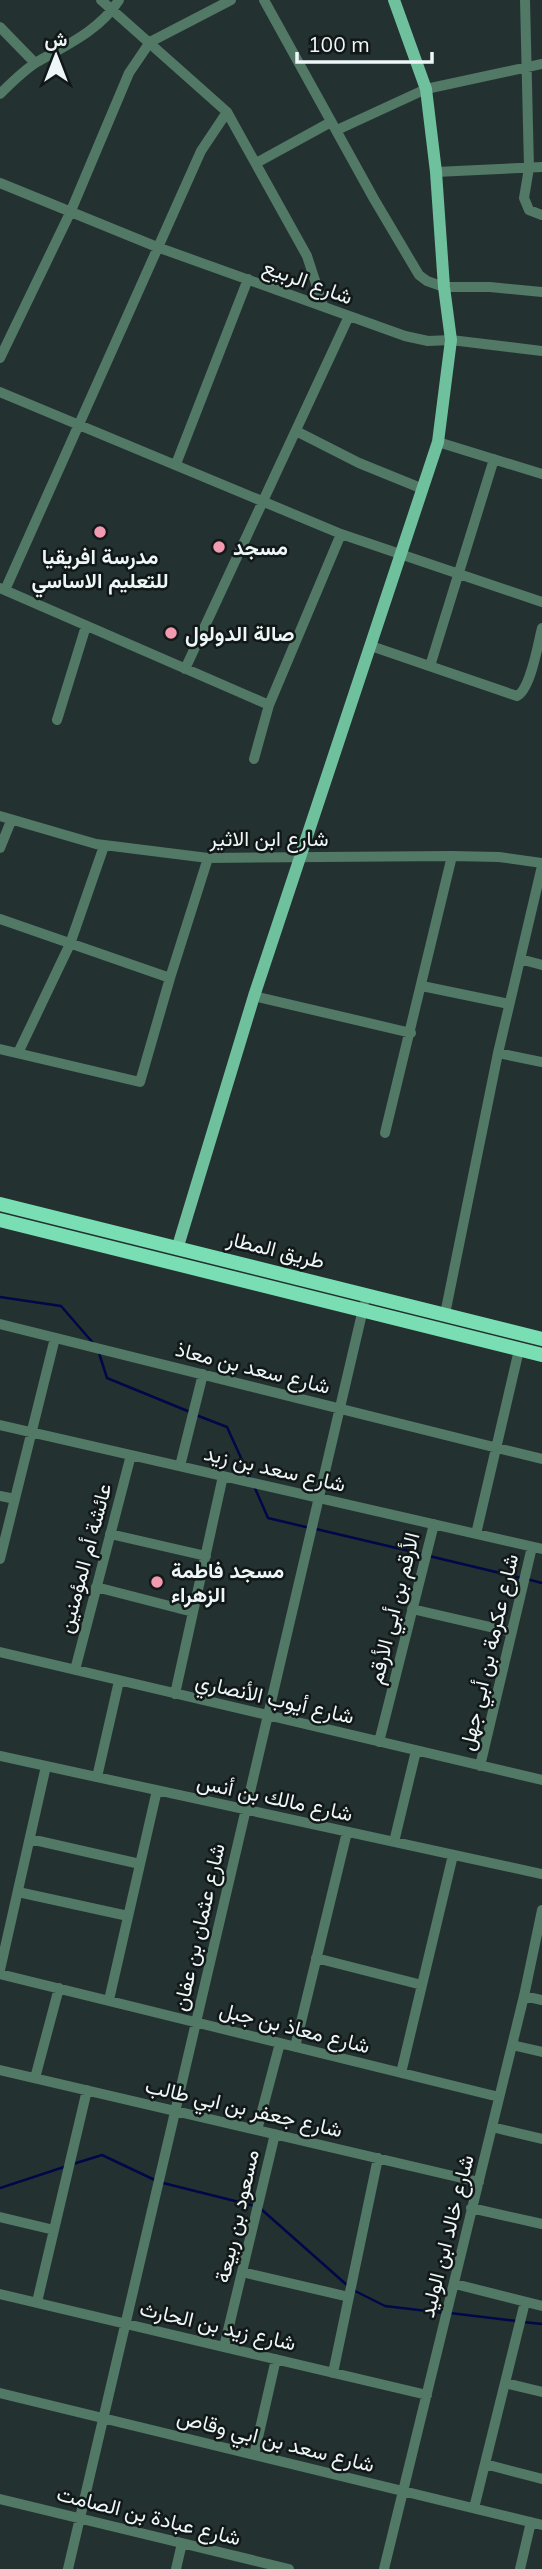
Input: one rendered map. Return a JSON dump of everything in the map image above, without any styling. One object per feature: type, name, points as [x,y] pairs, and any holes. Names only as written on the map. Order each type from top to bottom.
[{"type":"highway","name":"طريق المطار","points":[[0,1203],[542,1339]]},
{"type":"highway","name":"طريق المطار","points":[[0,1220],[542,1355]]},
{"type":"main road","points":[[178,1246],[254,996],[438,442],[451,340],[444,287],[436,172],[426,89],[394,0]]},
{"type":"street","points":[[101,0],[227,112],[307,256],[323,305]]},
{"type":"street","points":[[0,94],[35,63],[79,38],[113,10],[119,0]]},
{"type":"street","points":[[0,358],[70,213],[129,73],[150,42],[231,0]]},
{"type":"street","points":[[264,0],[419,275],[444,287],[490,287],[542,292]]},
{"type":"street","points":[[525,0],[529,168],[524,198],[529,211],[542,215]]},
{"type":"street","points":[[0,27],[35,63]]},
{"type":"street","points":[[256,163],[334,126],[426,89],[542,64]]},
{"type":"street","points":[[227,112],[201,151],[2,589],[269,705]]},
{"type":"street","points":[[436,172],[542,167]]},
{"type":"street","name":"شارع الربيع","points":[[0,183],[157,247],[405,336],[428,341],[451,340],[542,351]]},
{"type":"street","points":[[176,464],[247,279]]},
{"type":"street","points":[[185,669],[349,316]]},
{"type":"street","points":[[0,392],[341,534],[542,602]]},
{"type":"street","points":[[296,431],[359,463],[423,489]]},
{"type":"street","points":[[438,442],[542,474]]},
{"type":"street","points":[[430,666],[494,459]]},
{"type":"street","points":[[254,759],[269,705],[341,534]]},
{"type":"street","points":[[57,720],[86,626]]},
{"type":"street","points":[[371,646],[517,696],[522,693],[527,682],[542,628]]},
{"type":"street","name":"شارع ابن الاثير","points":[[0,816],[104,846],[208,858],[452,856],[499,857],[542,864]]},
{"type":"street","points":[[0,848],[10,821]]},
{"type":"street","points":[[18,1053],[70,944],[104,846]]},
{"type":"street","points":[[385,1133],[452,856]]},
{"type":"street","points":[[0,1049],[140,1082],[208,858]]},
{"type":"street","points":[[444,1314],[498,1053],[542,864]]},
{"type":"street","points":[[0,919],[170,978]]},
{"type":"street","points":[[520,959],[542,965]]},
{"type":"street","points":[[422,986],[509,1004]]},
{"type":"street","points":[[254,996],[411,1033]]},
{"type":"street","points":[[498,1053],[542,1062]]},
{"type":"street","name":"شارع عثمان بن عفان","points":[[68,2569],[367,1294]]},
{"type":"street","name":"شارع سعد بن معاذ","points":[[0,1324],[542,1459]]},
{"type":"street","points":[[0,1559],[55,1338]]},
{"type":"street","points":[[477,1534],[519,1350]]},
{"type":"street","points":[[180,1466],[203,1374]]},
{"type":"street","name":"شارع سعد بن زيد","points":[[0,1425],[537,1548]]},
{"type":"street","name":"عائشة أم المؤمنين","points":[[75,1670],[131,1455]]},
{"type":"street","points":[[175,1694],[223,1476]]},
{"type":"street","points":[[0,1496],[15,1499]]},
{"type":"street","name":"الأرقم بن أبي الأرقم","points":[[379,1742],[434,1524]]},
{"type":"street","points":[[110,1534],[206,1556]]},
{"type":"street","name":"شارع عكرمة بن أبي جهل","points":[[480,1766],[512,1632],[537,1548]]},
{"type":"street","points":[[96,1587],[193,1612]]},
{"type":"street","points":[[412,1609],[512,1632]]},
{"type":"street","name":"شارع أيوب الأنصاري","points":[[0,1652],[542,1780]]},
{"type":"street","points":[[97,1777],[119,1681]]},
{"type":"street","points":[[394,1842],[416,1751]]},
{"type":"street","name":"شارع مالك بن أنس","points":[[0,1756],[542,1874]]},
{"type":"street","points":[[0,1972],[46,1766]]},
{"type":"street","points":[[109,2000],[157,1790]]},
{"type":"street","points":[[295,2047],[347,1832]]},
{"type":"street","points":[[30,1839],[140,1864]]},
{"type":"street","points":[[401,2073],[453,1855]]},
{"type":"street","points":[[18,1892],[128,1916]]},
{"type":"street","name":"شارع خالد ابن الوليد","points":[[384,2569],[455,2284],[542,1914]]},
{"type":"street","points":[[316,1958],[422,1985]]},
{"type":"street","name":"شارع معاذ بن جبل","points":[[0,1972],[499,2097]]},
{"type":"street","points":[[35,2078],[59,1988]]},
{"type":"street","points":[[524,1996],[542,2000]]},
{"type":"street","points":[[257,2130],[280,2043]]},
{"type":"street","points":[[512,2045],[542,2052]]},
{"type":"street","name":"شارع جعفر بن ابي طالب","points":[[0,2070],[479,2182]]},
{"type":"street","points":[[37,2302],[87,2090]]},
{"type":"street","points":[[492,2127],[542,2139]]},
{"type":"street","name":"مسعود بن ربيعة","points":[[224,2347],[275,2134]]},
{"type":"street","points":[[333,2372],[378,2158]]},
{"type":"street","points":[[471,2208],[542,2224]]},
{"type":"street","points":[[0,2217],[54,2230]]},
{"type":"street","points":[[242,2272],[349,2297]]},
{"type":"street","points":[[455,2284],[542,2306]]},
{"type":"street","name":"شارع زيد بن الحارث","points":[[0,2294],[427,2395]]},
{"type":"street","points":[[474,2508],[525,2302]]},
{"type":"street","points":[[254,2455],[276,2359]]},
{"type":"street","points":[[505,2383],[542,2392]]},
{"type":"street","name":"شارع سعد بن ابي وقاص","points":[[0,2393],[537,2524]]},
{"type":"street","points":[[485,2464],[542,2479]]},
{"type":"street","name":"شارع عبادة بن الصامت","points":[[0,2499],[283,2568]]},
{"type":"street","points":[[520,2569],[537,2524]]},
{"type":"street","points":[[176,2569],[182,2543]]},
{"type":"waterway","points":[[0,1297],[61,1306],[94,1344]]},
{"type":"waterway","points":[[99,1353],[107,1378],[190,1412]]},
{"type":"waterway","points":[[196,1415],[227,1427],[251,1480]]},
{"type":"waterway","points":[[254,1486],[268,1518],[310,1528]]},
{"type":"waterway","points":[[316,1529],[422,1554]]},
{"type":"waterway","points":[[429,1556],[521,1578]]},
{"type":"waterway","points":[[527,1579],[542,1583]]},
{"type":"waterway","points":[[73,2164],[102,2155],[159,2182],[255,2206]]},
{"type":"waterway","points":[[0,2188],[67,2166]]},
{"type":"waterway","points":[[261,2209],[348,2286]]},
{"type":"waterway","points":[[353,2290],[385,2306],[444,2313]]},
{"type":"waterway","points":[[450,2313],[517,2321]]},
{"type":"waterway","points":[[523,2322],[542,2324]]},
{"type":"place","name":"مدرسة افريقيا للتعليم الاساسي","points":[[100,532]]},
{"type":"place","name":"مسجد","points":[[219,547]]},
{"type":"place","name":"صالة الدولول","points":[[171,633]]},
{"type":"place","name":"مسجد فاطمة الزهراء","points":[[157,1582]]}]
